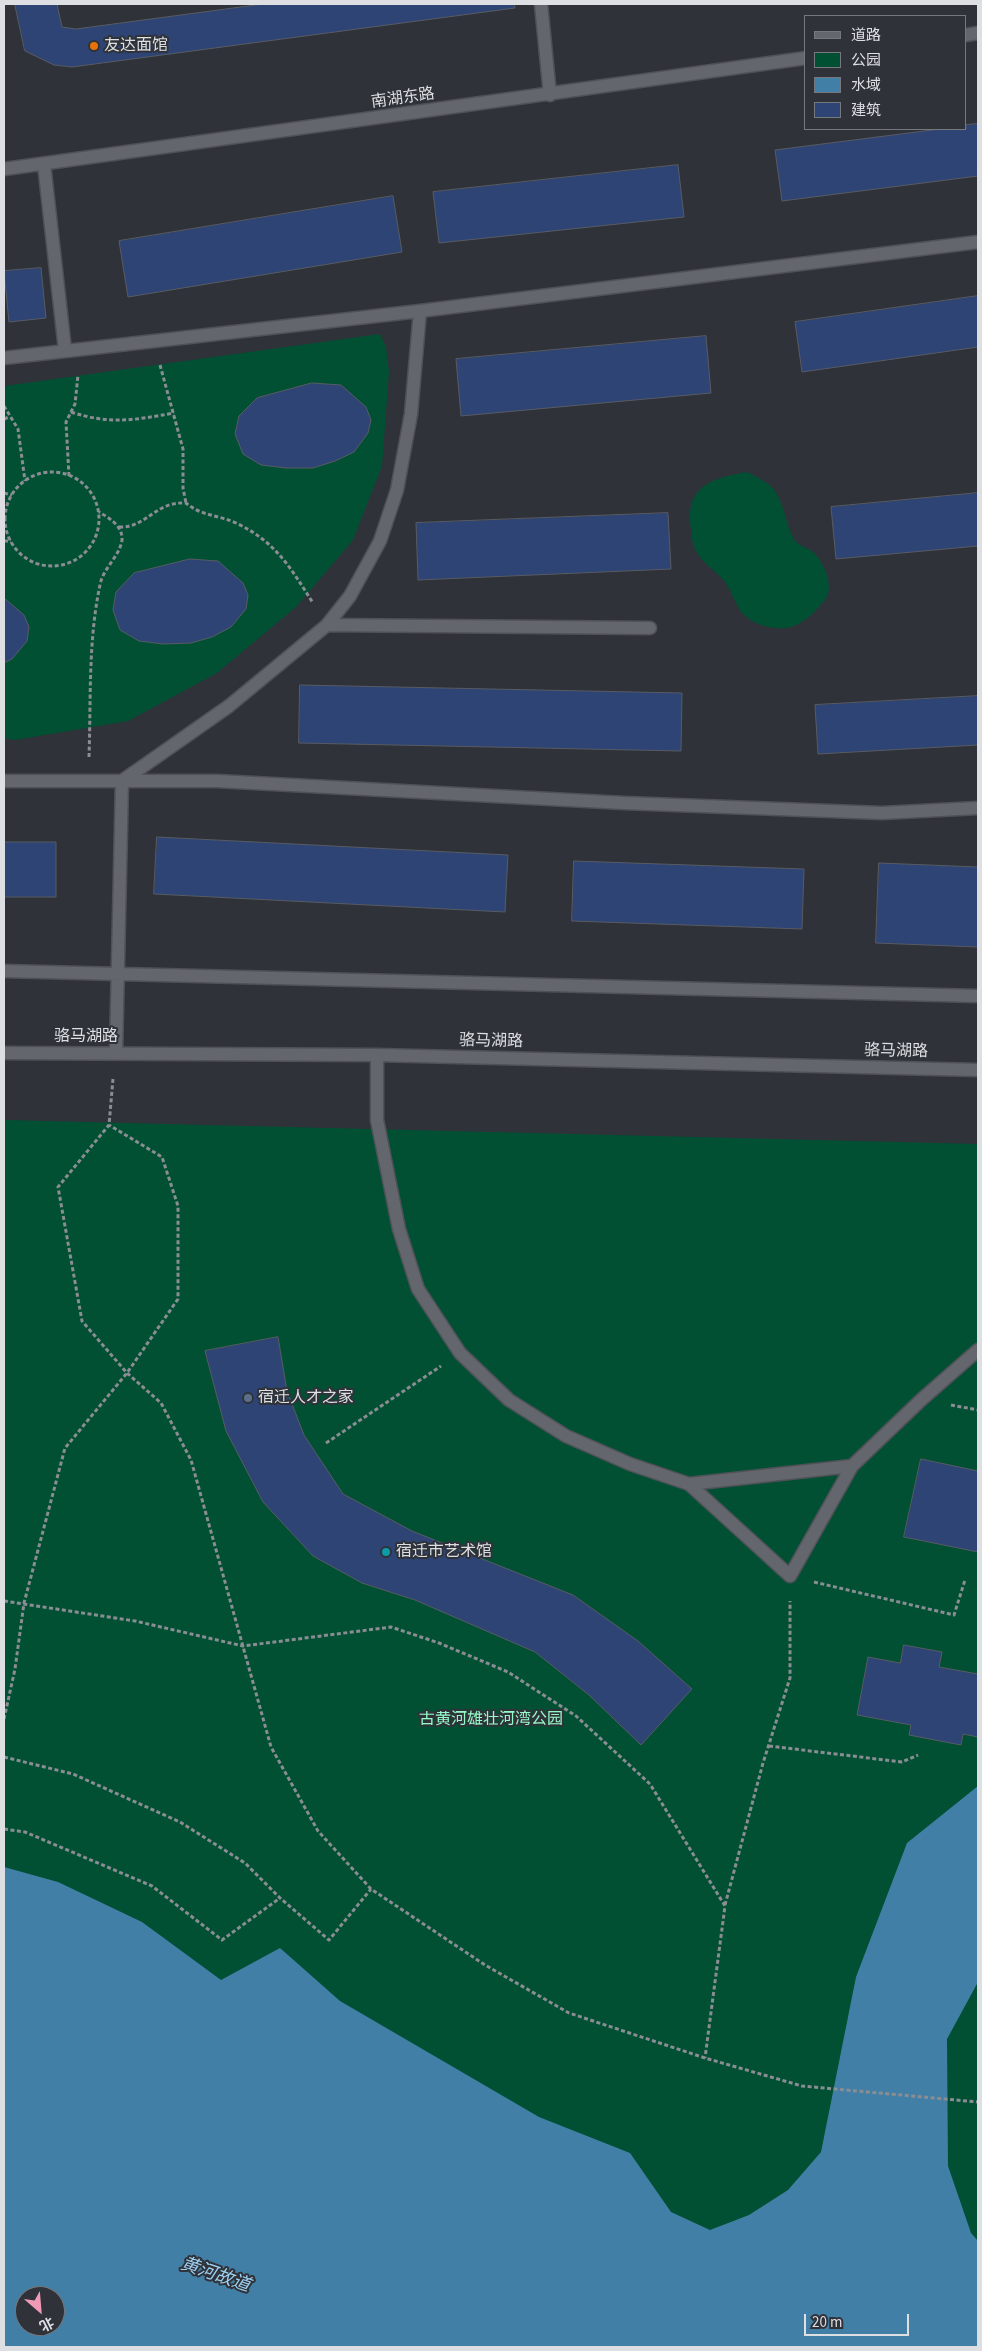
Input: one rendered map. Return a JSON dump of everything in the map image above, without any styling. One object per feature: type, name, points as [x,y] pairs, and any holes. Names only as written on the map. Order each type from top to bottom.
[{"type":"street","points":[[541,4],[550,95]]},
{"type":"street","name":"南湖东路","points":[[4,169],[550,95],[804,58]]},
{"type":"street","points":[[44,164],[71,349]]},
{"type":"street","points":[[4,358],[420,311],[978,242]]},
{"type":"street","points":[[122,781],[229,706],[327,624],[350,596],[367,568],[380,541],[397,490],[411,414],[420,311]]},
{"type":"street","points":[[327,624],[650,628]]},
{"type":"street","points":[[4,781],[217,781],[624,803],[882,813],[978,808]]},
{"type":"street","points":[[116,1053],[122,781]]},
{"type":"street","points":[[4,971],[978,996]]},
{"type":"street","name":"骆马湖路","points":[[4,1053],[377,1055],[978,1070]]},
{"type":"street","points":[[377,1055],[377,1120],[399,1229],[418,1289],[460,1353],[509,1400],[566,1436],[630,1464],[689,1484],[790,1576],[852,1466],[921,1400],[978,1350]]},
{"type":"street","points":[[689,1484],[852,1466]]},
{"type":"path","points":[[153,340],[183,449],[185,471],[183,488],[186,504]]},
{"type":"path","points":[[69,476],[66,422],[71,412],[78,385],[71,349]]},
{"type":"path","points":[[4,406],[18,429],[25,482]]},
{"type":"path","points":[[71,412],[96,420],[133,420],[174,413]]},
{"type":"path","points":[[4,419],[9,417]]},
{"type":"path","points":[[44,473],[59,473],[69,476],[86,486],[94,498],[99,512],[98,528],[93,542],[84,553],[72,562],[57,566],[41,565],[26,559],[7,534],[5,518],[12,496],[25,482],[44,473]]},
{"type":"path","points":[[4,493],[12,496]]},
{"type":"path","points":[[99,512],[119,527],[129,527],[140,524],[153,512],[166,505],[186,504],[195,511],[235,523],[272,545],[291,569],[327,624]]},
{"type":"path","points":[[88,781],[94,630],[102,578],[122,540],[119,527]]},
{"type":"path","points":[[4,541],[11,541]]},
{"type":"path","points":[[116,1053],[109,1124],[58,1187],[82,1321],[127,1374],[161,1403],[191,1460],[271,1747],[318,1831],[371,1889],[485,1965],[569,2014],[705,2058],[802,2086],[978,2102]]},
{"type":"path","points":[[4,1719],[15,1669],[24,1603],[65,1448],[127,1374],[178,1299],[178,1206],[162,1157],[109,1124]]},
{"type":"path","points":[[326,1443],[460,1353]]},
{"type":"path","points":[[705,2058],[725,1906],[769,1746],[790,1678],[790,1576],[954,1615],[965,1580]]},
{"type":"path","points":[[4,1601],[135,1621],[243,1646],[391,1627],[439,1643],[508,1672],[576,1716],[650,1784],[725,1906]]},
{"type":"path","points":[[769,1746],[902,1762],[918,1755]]},
{"type":"path","points":[[4,1757],[73,1774],[180,1822],[245,1863],[280,1898],[329,1940],[371,1889]]},
{"type":"path","points":[[4,1829],[25,1832],[152,1886],[222,1940],[280,1898]]},
{"type":"green space","points":[[380,334],[386,347],[389,372],[382,466],[353,540],[296,607],[217,673],[128,721],[15,740],[4,738],[4,386]]},
{"type":"green space","points":[[747,472],[773,488],[795,540],[814,553],[821,561],[828,578],[829,589],[825,600],[807,619],[789,627],[768,627],[757,624],[747,618],[740,610],[724,581],[702,560],[694,546],[690,514],[696,494],[712,481]]},
{"type":"green space","name":"古黄河雄壮河湾公园","points":[[4,1120],[978,1144],[978,2347],[4,2347]]},
{"type":"water","name":"黄河故道","points":[[978,1786],[978,1982],[947,2039],[948,2166],[971,2233],[978,2241],[978,2347],[4,2347],[4,1867],[58,1882],[142,1922],[221,1980],[280,1948],[340,2001],[539,2117],[630,2153],[671,2212],[710,2230],[749,2215],[788,2190],[821,2152],[856,1977],[907,1843]]},
{"type":"building","points":[[15,4],[57,4],[62,27],[76,29],[263,4],[514,4],[515,8],[72,67],[54,65],[25,51]]},
{"type":"building","points":[[978,124],[978,176],[782,201],[775,150],[932,130],[967,130],[967,125]]},
{"type":"building","points":[[678,165],[684,217],[439,243],[433,192]]},
{"type":"building","points":[[393,196],[402,252],[128,297],[119,241]]},
{"type":"building","points":[[41,268],[46,318],[9,322],[4,271]]},
{"type":"building","points":[[978,296],[978,347],[802,372],[795,322]]},
{"type":"building","points":[[706,336],[711,393],[461,416],[456,359]]},
{"type":"building","points":[[312,383],[341,385],[366,407],[371,420],[368,433],[354,452],[313,468],[286,468],[261,465],[243,454],[235,434],[239,416],[257,398]]},
{"type":"building","points":[[978,493],[978,546],[836,559],[831,507]]},
{"type":"building","points":[[668,513],[671,569],[418,580],[416,523]]},
{"type":"building","points":[[190,559],[218,561],[243,583],[248,595],[246,609],[231,627],[212,637],[191,643],[163,644],[139,641],[120,630],[113,610],[116,592],[134,573]]},
{"type":"building","points":[[4,598],[24,615],[29,627],[27,641],[12,659],[4,663]]},
{"type":"building","points":[[300,685],[682,693],[681,751],[299,743]]},
{"type":"building","points":[[978,696],[978,745],[818,754],[815,705]]},
{"type":"building","points":[[157,837],[508,855],[505,912],[154,894]]},
{"type":"building","points":[[4,842],[56,842],[56,897],[4,897]]},
{"type":"building","points":[[574,861],[804,869],[802,929],[572,921]]},
{"type":"building","points":[[879,863],[978,867],[978,947],[876,943]]},
{"type":"building","points":[[278,1337],[287,1391],[304,1435],[343,1494],[412,1531],[573,1595],[638,1641],[692,1689],[641,1745],[589,1695],[535,1652],[415,1600],[362,1583],[313,1556],[263,1502],[226,1431],[205,1351]]},
{"type":"building","points":[[921,1459],[978,1471],[978,1552],[904,1537]]},
{"type":"building","points":[[904,1645],[942,1652],[939,1667],[978,1674],[978,1737],[963,1734],[961,1745],[909,1735],[911,1725],[857,1715],[868,1657],[900,1663]]},
{"type":"place","name":"友达面馆","points":[[94,46]]},
{"type":"place","name":"宿迁人才之家","points":[[248,1398]]},
{"type":"place","name":"宿迁市艺术馆","points":[[386,1552]]}]
